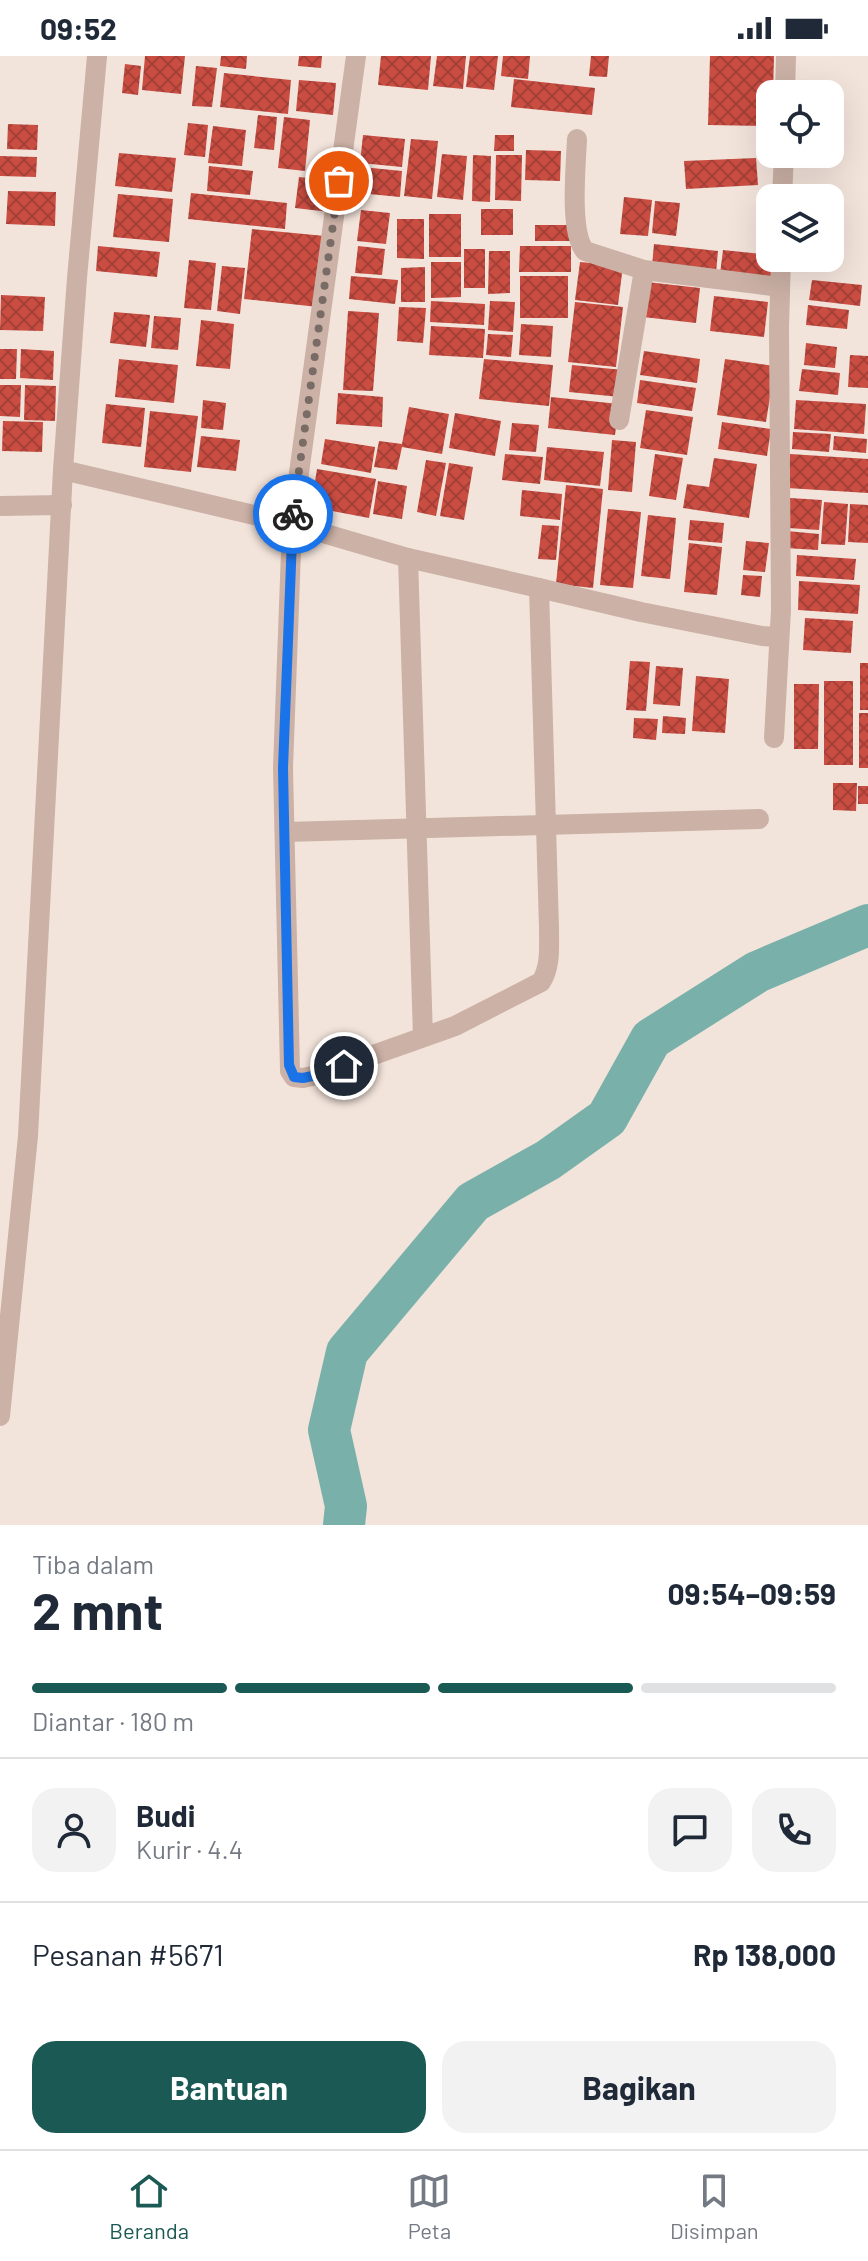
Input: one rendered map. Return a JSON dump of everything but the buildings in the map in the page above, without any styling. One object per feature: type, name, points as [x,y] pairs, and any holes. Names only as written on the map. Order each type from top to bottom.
[{"type":"street","points":[[0,1416],[9,1240],[29,1120],[63,470],[97,56]]},
{"type":"street","points":[[356,56],[292,524],[283,768],[290,1071],[294,1077],[317,1075],[468,1020],[541,982],[546,974],[549,928],[539,588]]},
{"type":"street","points":[[785,80],[786,56]]},
{"type":"street","points":[[577,139],[575,222],[580,246],[585,251],[644,270],[780,287]]},
{"type":"street","points":[[619,420],[644,270]]},
{"type":"street","points":[[774,738],[781,610],[781,272]]},
{"type":"street","points":[[63,470],[292,524],[408,558],[641,612],[778,637]]},
{"type":"street","points":[[0,506],[62,505]]},
{"type":"street","points":[[408,558],[423,1037]]},
{"type":"street","points":[[285,832],[759,819]]},
{"type":"waterway","points":[[344,1525],[346,1506],[329,1430],[347,1352],[473,1202],[548,1160],[607,1118],[651,1039],[757,972],[868,925]]},
{"type":"way so far","points":[[293,514],[339,181]]},
{"type":"route","points":[[293,514],[283,768],[289,1065],[294,1077],[303,1078],[344,1066]]}]
